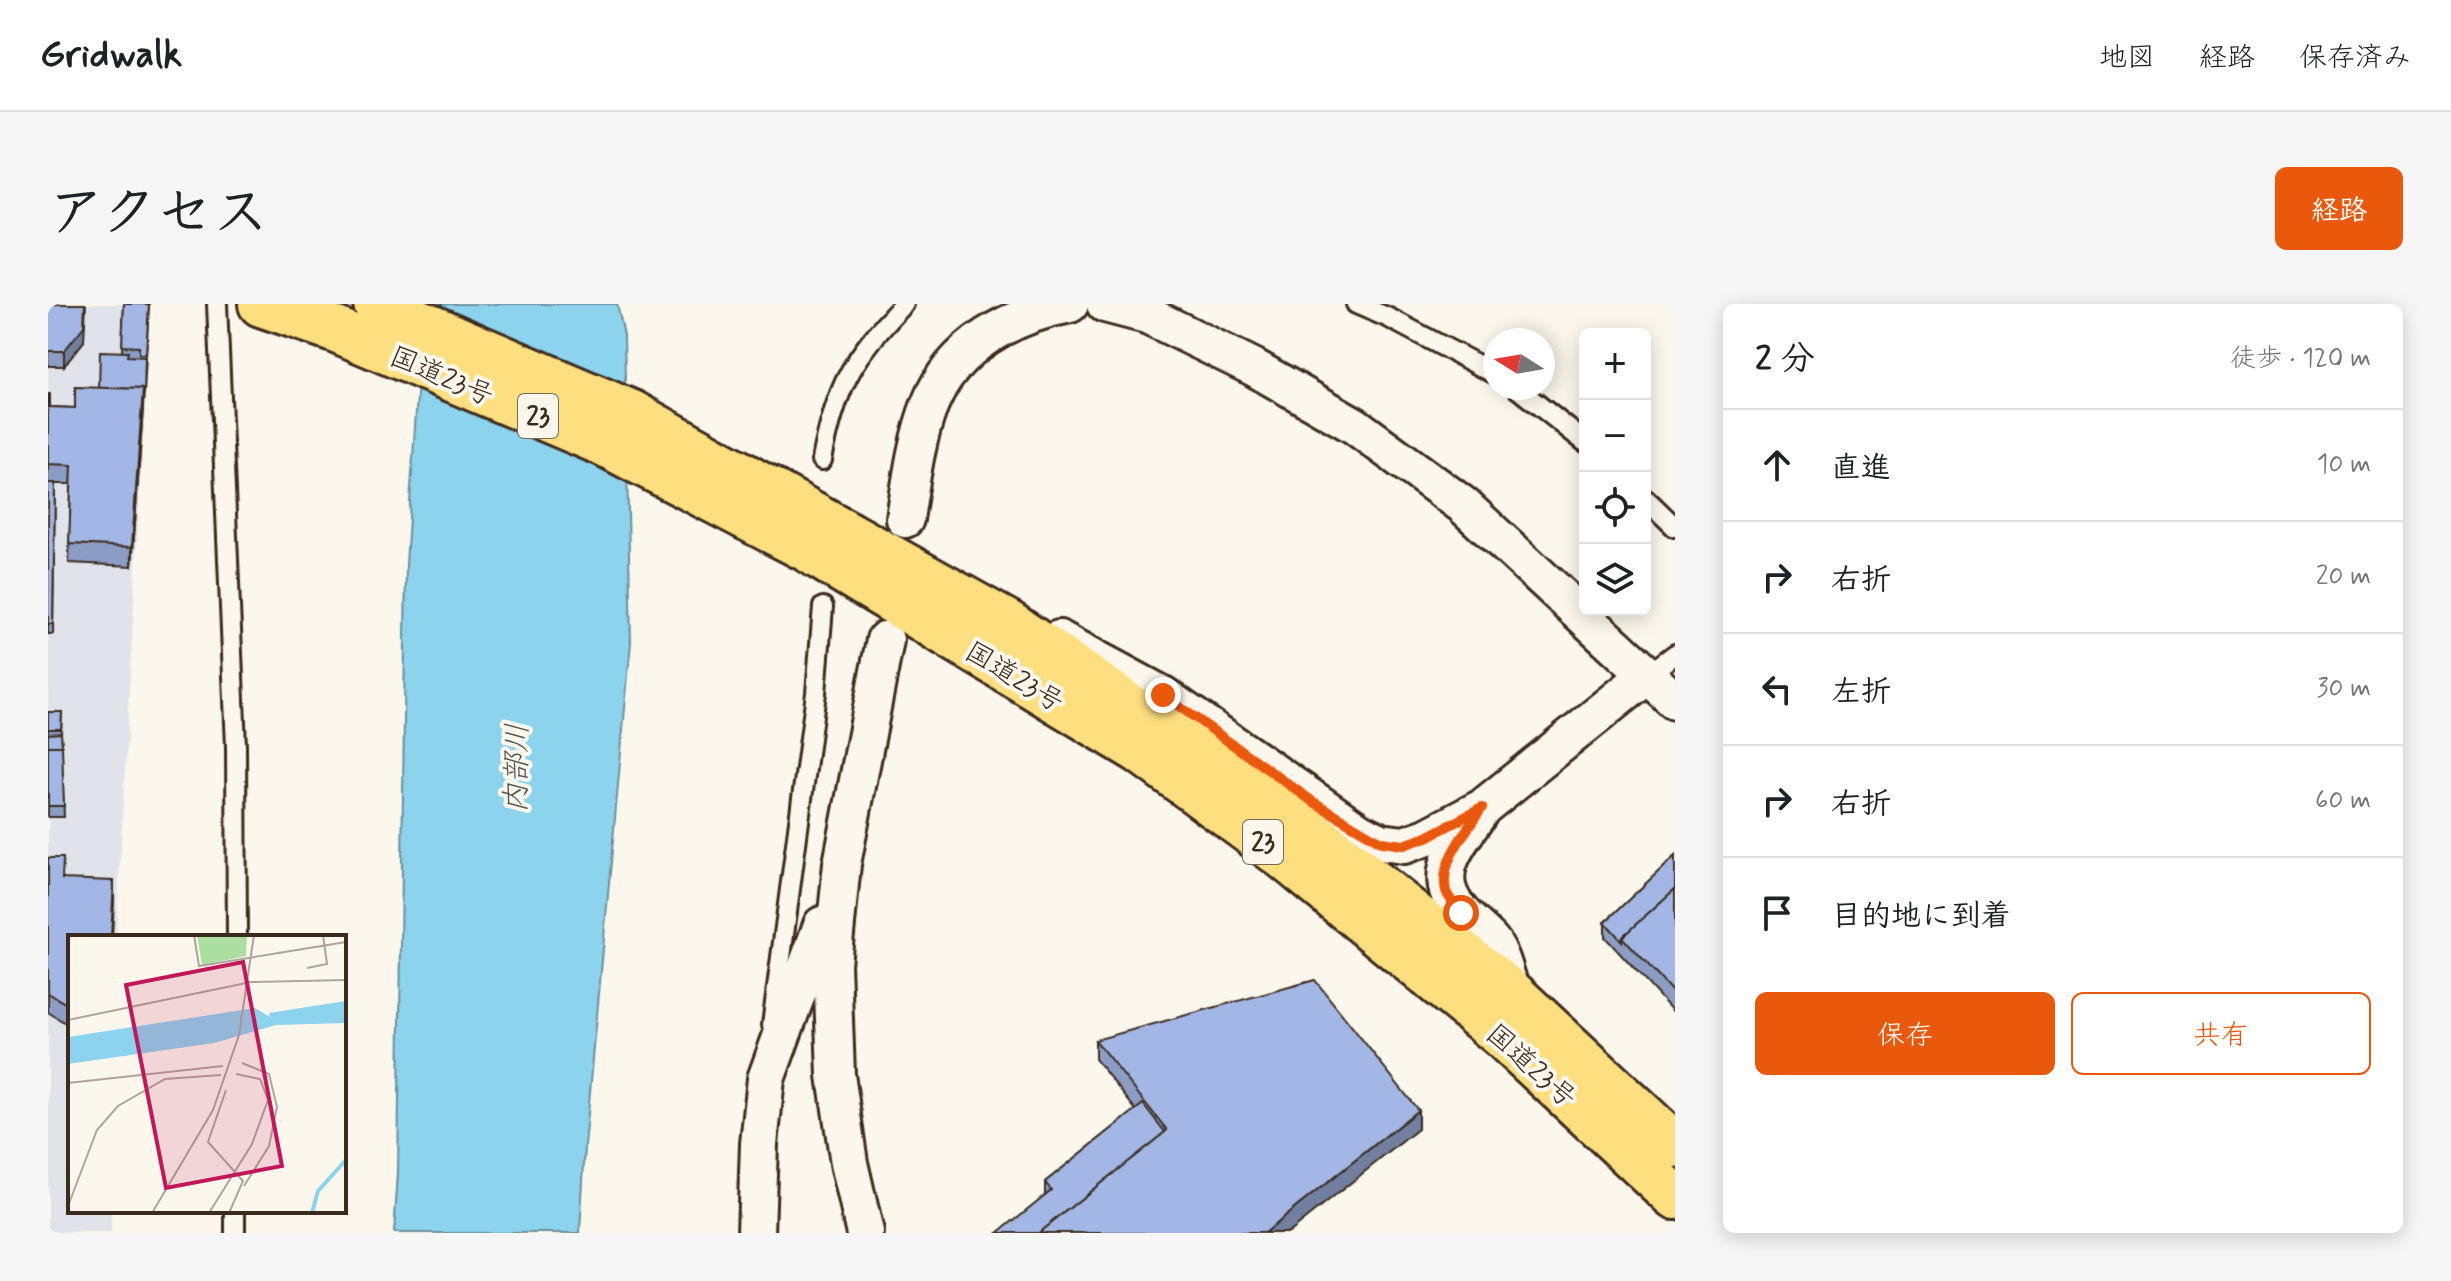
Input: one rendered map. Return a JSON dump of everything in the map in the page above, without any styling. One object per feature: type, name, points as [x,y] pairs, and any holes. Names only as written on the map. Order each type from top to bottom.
[{"type":"highway","name":"国道23号","points":[[261,304],[334,329],[804,527],[1008,623],[1298,821],[1512,993],[1675,1145]]},
{"type":"highway","name":"国道23号","points":[[376,304],[632,413],[1140,751],[1285,858],[1501,1035],[1675,1197]]},
{"type":"street","points":[[905,519],[930,402],[952,367],[977,341],[1008,323],[1052,307],[1070,304]]},
{"type":"street","points":[[1105,304],[1147,315],[1253,367],[1354,425],[1463,505],[1661,664],[1675,701]]},
{"type":"street","points":[[1008,623],[1066,641],[1163,695],[1312,801],[1381,842],[1404,845],[1427,837],[1482,808],[1661,664]]},
{"type":"street","points":[[865,1233],[849,1163],[836,1075],[832,964],[842,864],[885,640]]},
{"type":"street","points":[[1482,808],[1453,851],[1445,875],[1447,893],[1461,913],[1494,944],[1512,993]]},
{"type":"street","points":[[756,1233],[759,1144],[766,1079],[842,864]]},
{"type":"lane","points":[[217,304],[236,746],[237,935]]},
{"type":"lane","points":[[822,460],[834,405],[857,357],[904,304]]},
{"type":"lane","points":[[1356,304],[1483,368]]},
{"type":"lane","points":[[1532,400],[1579,437]]},
{"type":"lane","points":[[1651,504],[1675,527]]},
{"type":"lane","points":[[766,1079],[783,926],[816,693],[823,607]]},
{"type":"shaded area","points":[[48,304],[150,304],[116,935],[68,935],[68,1213],[111,1213],[111,1233],[48,1233]]},
{"type":"water","name":"内部川","points":[[423,304],[617,304],[624,336],[631,642],[585,1147],[580,1233],[394,1233],[398,1172],[406,564]]},
{"type":"building","points":[[48,304],[85,304],[84,326],[64,351],[48,351]]},
{"type":"building","points":[[124,304],[149,304],[146,354],[139,354],[139,347],[122,346]]},
{"type":"building","points":[[100,351],[128,352],[127,356],[145,357],[144,394],[143,389],[99,388]]},
{"type":"building","points":[[75,387],[143,389],[132,547],[69,544],[72,465],[48,464],[48,394],[50,407],[75,408]]},
{"type":"building","points":[[48,483],[55,483],[53,624],[48,624]]},
{"type":"building","points":[[48,712],[62,712],[61,729],[48,729]]},
{"type":"building","points":[[61,733],[62,746],[48,746],[48,734]]},
{"type":"building","points":[[48,746],[62,746],[64,806],[48,806]]},
{"type":"building","points":[[1675,856],[1675,889],[1622,937],[1622,941],[1605,922]]},
{"type":"building","points":[[48,858],[63,858],[62,879],[114,881],[111,935],[68,935],[68,1005],[48,993]]},
{"type":"building","points":[[1675,889],[1675,995],[1622,937]]},
{"type":"building","points":[[1315,980],[1418,1110],[1264,1233],[1038,1233],[1167,1130],[1095,1040]]},
{"type":"building","points":[[1143,1104],[1165,1132],[1038,1233],[998,1233],[1051,1190],[1045,1182]]},
{"type":"route","points":[[1163,695],[1312,801],[1381,842],[1404,845],[1427,837],[1482,808],[1453,851],[1445,875],[1447,893],[1461,913]]}]
